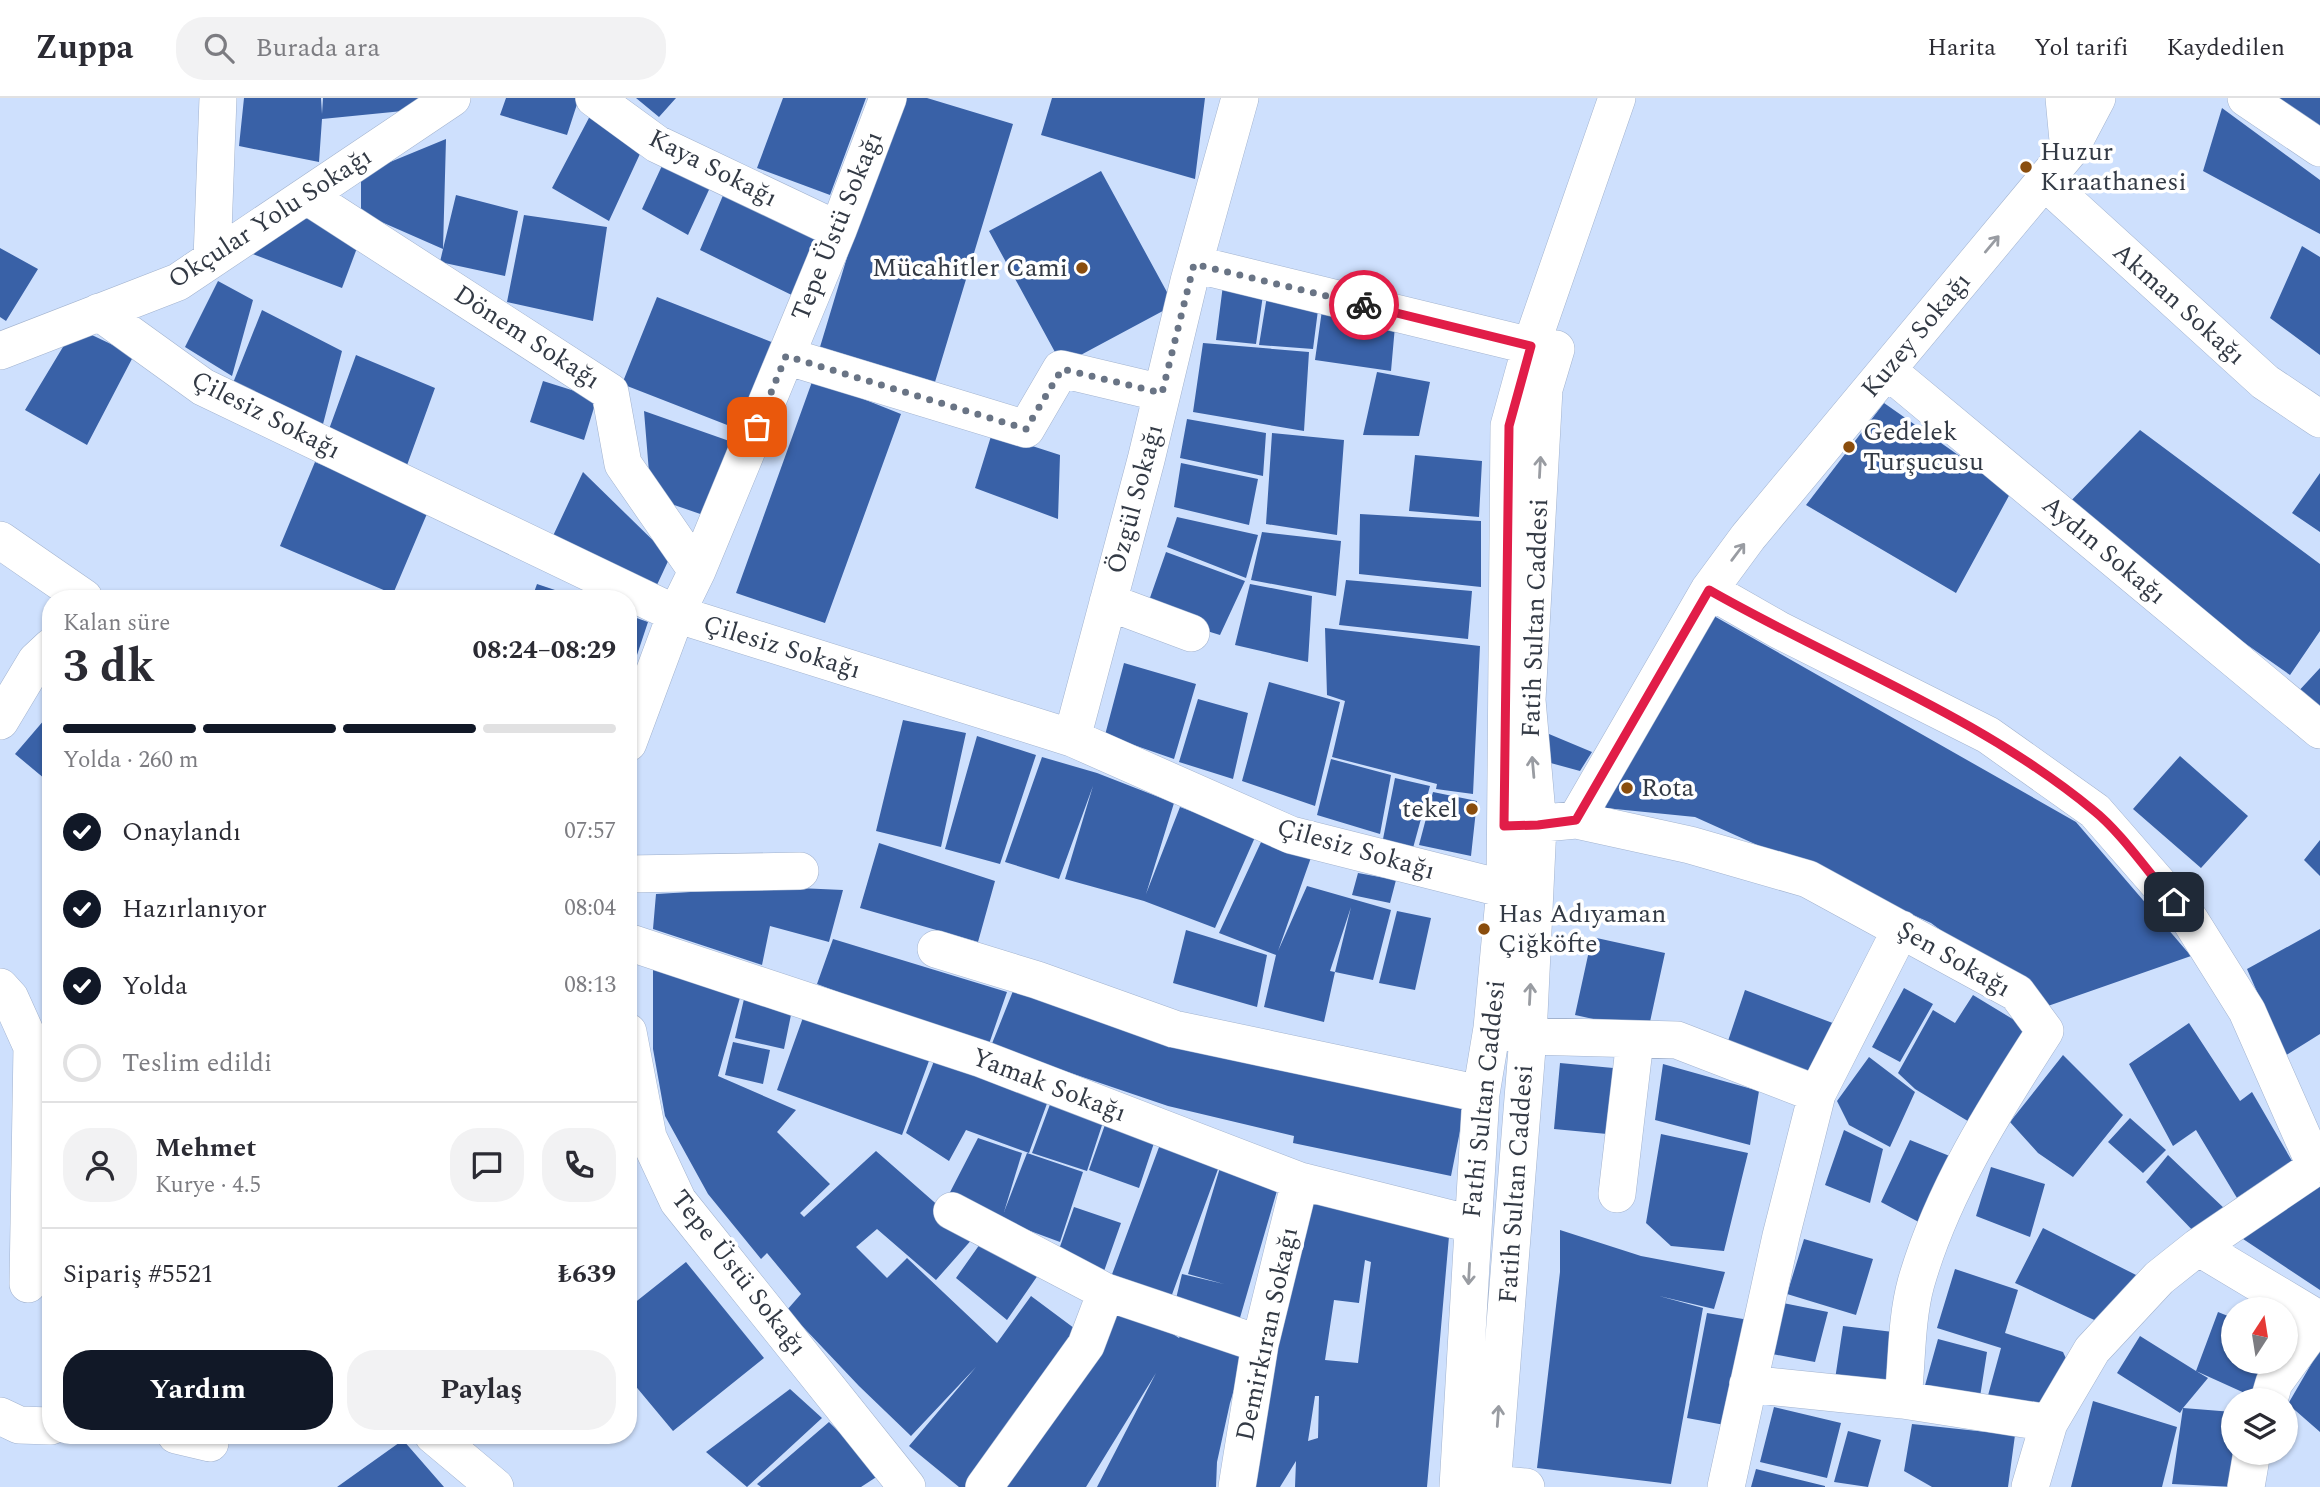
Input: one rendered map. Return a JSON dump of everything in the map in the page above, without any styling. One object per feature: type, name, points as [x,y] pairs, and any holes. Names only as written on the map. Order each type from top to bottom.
[{"type":"street","points":[[212,259],[218,98]]},
{"type":"street","name":"Kaya Sokağı","points":[[594,98],[657,144],[838,230]]},
{"type":"street","name":"Tepe Üstü Sokağı","points":[[637,719],[676,614],[697,571],[838,230],[888,98]]},
{"type":"street","name":"Özgül Sokağı","points":[[1072,738],[1194,264],[1240,98]]},
{"type":"street","name":"Fathi Sultan Caddesi","points":[[1492,1486],[1471,1224],[1481,1094],[1492,1028],[1505,889],[1521,826],[1509,426],[1531,346],[1618,98]]},
{"type":"street","name":"Fatih Sultan Caddesi","points":[[1492,1486],[1528,1036],[1521,826],[1544,389],[1618,143],[1637,98]]},
{"type":"street","points":[[2064,98],[2069,151]]},
{"type":"street","name":"Kuzey Sokağı","points":[[1576,820],[1709,590],[1748,537],[2069,151],[2097,98]]},
{"type":"street","points":[[2246,98],[2320,148]]},
{"type":"street","name":"Okçular Yolu Sokağı","points":[[0,351],[178,282],[441,102]]},
{"type":"street","name":"Akman Sokağı","points":[[2044,181],[2265,382],[2320,419]]},
{"type":"street","name":"Dönem Sokağı","points":[[307,196],[610,391],[623,464],[697,571]]},
{"type":"street","points":[[1194,264],[1531,346]]},
{"type":"street","name":"Çilesiz Sokağı","points":[[99,312],[203,387],[626,590]]},
{"type":"street","points":[[786,356],[1026,429],[1062,369],[1162,393]]},
{"type":"street","name":"Aydın Sokağı","points":[[1887,369],[2320,730]]},
{"type":"street","points":[[0,540],[72,590]]},
{"type":"street","points":[[1709,590],[1779,630],[1988,735],[2095,811],[2190,920],[2240,999],[2317,1164],[2198,1247],[2159,1278],[2092,1350],[2049,1423],[2030,1487]]},
{"type":"street","name":"Çilesiz Sokağı","points":[[637,595],[676,614],[1072,738],[1291,835],[1505,889]]},
{"type":"street","points":[[1108,602],[1191,633]]},
{"type":"street","points":[[0,721],[42,655]]},
{"type":"street","name":"Şen Sokağı","points":[[1521,826],[1576,820],[1690,845],[1808,879],[2017,993],[2045,1031],[2008,1089],[1948,1196],[1915,1285],[1902,1400]]},
{"type":"street","points":[[637,874],[800,871]]},
{"type":"street","points":[[1726,1487],[1817,1094],[1901,929]]},
{"type":"street","name":"Yamak Sokağı","points":[[637,945],[982,1059],[1300,1181],[1471,1224]]},
{"type":"street","points":[[936,949],[1037,980],[1174,1029],[1481,1094]]},
{"type":"street","points":[[0,987],[10,998],[32,1047],[26,1284]]},
{"type":"street","points":[[1492,1028],[1528,1036],[1677,1040],[1817,1094]]},
{"type":"street","points":[[1617,1194],[1635,1040]]},
{"type":"street","name":"Tepe Üstü Sokağı","points":[[637,1079],[648,1137],[678,1201],[906,1487]]},
{"type":"street","name":"Demirkıran Sokağı","points":[[1237,1487],[1260,1344],[1300,1181]]},
{"type":"street","points":[[952,1211],[1107,1292],[1260,1344]]},
{"type":"street","points":[[2198,1247],[2320,1320],[2273,1388]]},
{"type":"street","points":[[984,1487],[1086,1345],[1107,1292]]},
{"type":"street","points":[[1748,1384],[1902,1400],[2049,1423]]},
{"type":"street","points":[[0,1416],[19,1425],[42,1426]]},
{"type":"street","points":[[444,1444],[495,1487]]},
{"type":"street","points":[[2246,1487],[2250,1465]]},
{"type":"building","points":[[244,98],[321,98],[322,114],[323,98],[423,98],[423,109],[322,119],[319,162],[239,146]]},
{"type":"building","points":[[506,98],[579,98],[567,135],[500,115]]},
{"type":"building","points":[[636,98],[676,98],[659,117]]},
{"type":"building","points":[[783,98],[866,98],[830,195],[757,168]]},
{"type":"building","points":[[895,98],[927,98],[1013,124],[935,382],[820,347]]},
{"type":"building","points":[[1052,98],[1205,98],[1195,179],[1041,135]]},
{"type":"building","points":[[2263,98],[2320,98],[2320,131]]},
{"type":"building","points":[[2222,108],[2320,180],[2320,234],[2203,171]]},
{"type":"building","points":[[591,114],[645,143],[609,221],[552,188]]},
{"type":"building","points":[[446,139],[443,249],[361,213],[361,174]]},
{"type":"building","points":[[666,157],[714,179],[688,235],[642,209]]},
{"type":"building","name":"Mücahitler Cami","points":[[1101,171],[1174,305],[1062,365],[989,231]]},
{"type":"building","points":[[724,193],[827,234],[808,303],[700,250]]},
{"type":"building","points":[[456,195],[518,211],[505,276],[440,262]]},
{"type":"building","points":[[312,207],[363,232],[342,288],[250,253]]},
{"type":"building","points":[[524,215],[607,227],[593,321],[507,302]]},
{"type":"building","points":[[2302,246],[2320,257],[2320,355],[2270,318]]},
{"type":"building","points":[[0,248],[38,269],[6,321],[0,317]]},
{"type":"building","points":[[218,281],[253,300],[232,376],[185,347]]},
{"type":"building","points":[[1223,285],[1263,295],[1256,344],[1216,340]]},
{"type":"building","points":[[1267,296],[1318,310],[1313,349],[1259,345]]},
{"type":"building","points":[[657,297],[774,343],[740,430],[622,384]]},
{"type":"building","points":[[262,310],[342,351],[322,428],[233,383]]},
{"type":"building","points":[[1322,310],[1395,326],[1391,371],[1315,360]]},
{"type":"building","points":[[75,327],[134,355],[87,445],[25,410]]},
{"type":"building","points":[[1203,343],[1309,352],[1304,431],[1193,412]]},
{"type":"building","points":[[356,355],[435,388],[406,468],[328,432]]},
{"type":"building","points":[[1377,372],[1430,382],[1419,436],[1363,435]]},
{"type":"building","points":[[813,379],[901,414],[825,623],[736,593]]},
{"type":"building","points":[[543,381],[597,398],[584,440],[530,422]]},
{"type":"building","points":[[1884,403],[2011,492],[1956,593],[1806,505]]},
{"type":"building","points":[[644,411],[735,443],[709,517],[651,497]]},
{"type":"building","points":[[1187,419],[1266,433],[1263,476],[1180,458]]},
{"type":"building","points":[[2140,430],[2320,564],[2320,631],[2290,675],[2059,513]]},
{"type":"building","points":[[992,433],[1060,455],[1058,519],[975,488]]},
{"type":"building","points":[[1272,433],[1344,440],[1337,535],[1266,524]]},
{"type":"building","points":[[1415,455],[1482,461],[1479,517],[1409,511]]},
{"type":"building","points":[[315,462],[429,509],[395,590],[384,590],[280,546]]},
{"type":"building","points":[[1181,463],[1258,479],[1249,525],[1174,507]]},
{"type":"building","points":[[583,472],[670,557],[656,587],[552,538]]},
{"type":"building","points":[[2320,473],[2320,532],[2292,513]]},
{"type":"building","points":[[1360,514],[1481,521],[1481,587],[1359,574]]},
{"type":"building","points":[[1177,517],[1258,535],[1246,578],[1167,547]]},
{"type":"building","points":[[1262,532],[1341,541],[1336,596],[1251,580]]},
{"type":"building","points":[[1166,552],[1245,581],[1220,635],[1145,612]]},
{"type":"building","points":[[1346,580],[1472,591],[1468,639],[1339,625]]},
{"type":"building","points":[[537,584],[555,590],[535,590]]},
{"type":"building","points":[[1250,584],[1312,596],[1308,662],[1235,645]]},
{"type":"building","points":[[1714,616],[2076,822],[2191,956],[2045,1007],[1931,923],[1695,817],[1595,807]]},
{"type":"building","points":[[637,618],[648,622],[637,655]]},
{"type":"building","points":[[1325,628],[1480,646],[1473,794],[1436,789],[1437,784],[1332,757],[1345,701],[1327,695]]},
{"type":"building","points":[[1124,663],[1196,684],[1174,759],[1105,735]]},
{"type":"building","points":[[2320,668],[2320,717],[2295,695]]},
{"type":"building","points":[[1269,682],[1340,702],[1315,806],[1242,781]]},
{"type":"building","points":[[1198,699],[1248,713],[1233,779],[1179,762]]},
{"type":"building","points":[[903,720],[966,733],[941,847],[876,831]]},
{"type":"building","points":[[42,722],[42,776],[15,754]]},
{"type":"building","points":[[1549,734],[1592,752],[1580,771],[1547,762]]},
{"type":"building","points":[[977,736],[1036,755],[1000,864],[945,849]]},
{"type":"building","points":[[2180,756],[2248,816],[2201,868],[2133,809]]},
{"type":"building","points":[[1042,757],[1097,773],[1174,803],[1146,894],[1180,807],[1256,835],[1215,928],[1144,901],[1065,879],[1093,786],[1059,879],[1005,862]]},
{"type":"building","points":[[1331,759],[1391,775],[1380,834],[1317,815]]},
{"type":"building","points":[[1395,778],[1430,786],[1413,848],[1383,839]]},
{"type":"building","points":[[1433,792],[1477,801],[1471,856],[1419,845]]},
{"type":"building","points":[[1262,840],[1314,849],[1278,951],[1307,886],[1391,910],[1373,980],[1335,972],[1324,1022],[1264,1007],[1276,955],[1219,933]],"holes":[[[1351,907],[1335,972],[1330,971]]]},
{"type":"building","points":[[2320,840],[2320,876],[2304,860]]},
{"type":"building","points":[[879,843],[995,881],[978,942],[860,908]]},
{"type":"building","points":[[1358,873],[1396,880],[1390,903],[1352,895]]},
{"type":"building","points":[[776,887],[843,890],[829,942],[770,926],[762,965],[653,929],[656,894]]},
{"type":"building","points":[[1397,911],[1431,918],[1415,990],[1379,983]]},
{"type":"building","points":[[2320,929],[2320,1034],[2285,1056],[2247,969]]},
{"type":"building","points":[[1186,930],[1267,955],[1257,1007],[1173,983]]},
{"type":"building","points":[[1592,937],[1665,953],[1648,1031],[1575,1015]]},
{"type":"building","points":[[833,939],[1007,992],[989,1044],[911,1020],[817,984]]},
{"type":"building","points":[[653,959],[743,987],[718,1076],[796,1110],[777,1132],[830,1184],[800,1213],[804,1217],[876,1151],[974,1237],[936,1280],[877,1229],[856,1247],[887,1278],[907,1258],[997,1343],[1031,1296],[1086,1337],[965,1487],[959,1487],[909,1446],[976,1367],[911,1436],[787,1310],[801,1294],[767,1253],[761,1259],[708,1194],[665,1116],[653,1049]]},
{"type":"building","points":[[1015,986],[1467,1096],[1451,1176],[1293,1143],[1294,1136],[1168,1106],[991,1046]]},
{"type":"building","points":[[1904,988],[1933,1004],[1900,1062],[1872,1047]]},
{"type":"building","points":[[1745,990],[1838,1025],[1822,1075],[1726,1047]]},
{"type":"building","points":[[1973,995],[2034,1032],[1976,1126],[1915,1089],[1898,1073],[1933,1010],[1955,1023]]},
{"type":"building","points":[[744,999],[792,1010],[784,1049],[735,1038]]},
{"type":"building","points":[[805,1012],[930,1058],[902,1135],[777,1090]]},
{"type":"building","points":[[2189,1023],[2240,1101],[2252,1092],[2292,1161],[2237,1198],[2196,1130],[2173,1146],[2129,1064]]},
{"type":"building","points":[[733,1042],[770,1050],[763,1084],[725,1075]]},
{"type":"building","points":[[2063,1055],[2123,1115],[2073,1177],[2038,1153],[2010,1122]]},
{"type":"building","points":[[936,1056],[1049,1098],[1029,1153],[966,1130],[949,1161],[906,1133]]},
{"type":"building","points":[[1869,1057],[1915,1092],[1890,1147],[1849,1125],[1837,1101]]},
{"type":"building","points":[[1560,1063],[1624,1069],[1618,1135],[1554,1129]]},
{"type":"building","points":[[1663,1064],[1759,1091],[1750,1145],[1655,1120]]},
{"type":"building","points":[[1052,1099],[1104,1119],[1087,1171],[1032,1153]]},
{"type":"building","points":[[2130,1118],[2166,1150],[2143,1173],[2108,1142]]},
{"type":"building","points":[[1107,1119],[1156,1137],[1139,1188],[1089,1170]]},
{"type":"building","points":[[1844,1130],[1883,1149],[1870,1203],[1825,1185]]},
{"type":"building","points":[[1661,1134],[1748,1153],[1724,1251],[1671,1246],[1646,1223]]},
{"type":"building","points":[[978,1138],[1022,1153],[1004,1212],[1027,1153],[1083,1172],[1060,1242],[946,1200]]},
{"type":"building","points":[[1162,1139],[1221,1161],[1170,1300],[1111,1277]]},
{"type":"building","points":[[1910,1140],[1962,1161],[1930,1228],[1881,1202]]},
{"type":"building","points":[[2168,1155],[2226,1210],[2199,1237],[2146,1182]]},
{"type":"building","points":[[1222,1161],[1281,1177],[1237,1328],[1173,1311],[1182,1274],[1224,1284],[1188,1274]]},
{"type":"building","points":[[1991,1167],[2045,1184],[2030,1237],[1976,1216]]},
{"type":"building","points":[[2320,1181],[2320,1290],[2237,1235]]},
{"type":"building","points":[[1304,1198],[1450,1225],[1427,1487],[1295,1487],[1296,1461],[1280,1487],[1250,1487]],"holes":[[[1365,1260],[1371,1262],[1358,1363],[1325,1360],[1334,1300],[1359,1303]],[[1315,1396],[1319,1396],[1318,1438],[1308,1441]]]},
{"type":"building","points":[[1074,1207],[1121,1223],[1103,1274],[1056,1258]]},
{"type":"building","points":[[2043,1228],[2146,1280],[2105,1325],[2015,1283]]},
{"type":"building","points":[[1560,1230],[1641,1256],[1725,1272],[1714,1309],[1659,1296],[1703,1308],[1671,1484],[1537,1468],[1560,1272]]},
{"type":"building","points":[[987,1234],[1045,1265],[1007,1320],[956,1278]]},
{"type":"building","points":[[1804,1239],[1873,1259],[1856,1315],[1787,1294]]},
{"type":"building","points":[[686,1262],[764,1358],[673,1431],[637,1388],[637,1301]]},
{"type":"building","points":[[1955,1269],[2018,1290],[2005,1333],[2063,1352],[2069,1365],[2048,1410],[1987,1399],[2001,1348],[1937,1328]]},
{"type":"building","points":[[1123,1301],[1179,1338],[1187,1325],[1246,1350],[1230,1403],[1217,1462],[1216,1487],[1097,1487],[1156,1373],[1086,1487],[989,1487]]},
{"type":"building","points":[[1783,1303],[1828,1312],[1815,1362],[1772,1354]]},
{"type":"building","points":[[2218,1312],[2221,1313],[2221,1374],[2262,1374],[2253,1388],[2234,1388],[2196,1371]]},
{"type":"building","points":[[1707,1313],[1749,1320],[1730,1426],[1687,1418]]},
{"type":"building","points":[[1843,1326],[1910,1334],[1896,1392],[1834,1386]]},
{"type":"building","points":[[2140,1336],[2208,1378],[2180,1413],[2117,1373]]},
{"type":"building","points":[[1938,1339],[1987,1352],[1980,1397],[1924,1389]]},
{"type":"building","points":[[2320,1349],[2320,1432],[2298,1413],[2297,1388]]},
{"type":"building","points":[[790,1389],[822,1418],[747,1487],[706,1452]]},
{"type":"building","points":[[2093,1401],[2177,1427],[2162,1487],[2071,1487]]},
{"type":"building","points":[[1774,1407],[1841,1423],[1827,1478],[1760,1462]]},
{"type":"building","points":[[2183,1408],[2221,1411],[2221,1465],[2239,1465],[2235,1487],[2172,1484]]},
{"type":"building","points":[[829,1422],[881,1474],[861,1487],[761,1487],[757,1484]]},
{"type":"building","points":[[1912,1424],[2015,1435],[2008,1487],[1932,1487],[1904,1471]]},
{"type":"building","points":[[1848,1431],[1881,1440],[1868,1487],[1834,1482]]},
{"type":"building","points":[[397,1444],[406,1444],[444,1487],[337,1487]]},
{"type":"building","points":[[1756,1469],[1825,1486],[1825,1487],[1751,1487]]},
{"type":"way so far","points":[[757,427],[786,356],[1026,429],[1062,369],[1162,393],[1194,264],[1364,305]]},
{"type":"place","name":"Huzur Kıraathanesi","points":[[2026,167]]},
{"type":"place","name":"Mücahitler Cami","points":[[1082,268]]},
{"type":"place","name":"Gedelek Turşucusu","points":[[1849,447]]},
{"type":"place","name":"Rota","points":[[1627,788]]},
{"type":"place","name":"tekel","points":[[1472,809]]},
{"type":"place","name":"Has Adıyaman Çiğköfte","points":[[1484,929]]},
{"type":"route","points":[[1364,305],[1531,346],[1509,426],[1504,826],[1576,820],[1709,590],[1779,630],[1988,735],[2095,811],[2174,902]]}]
